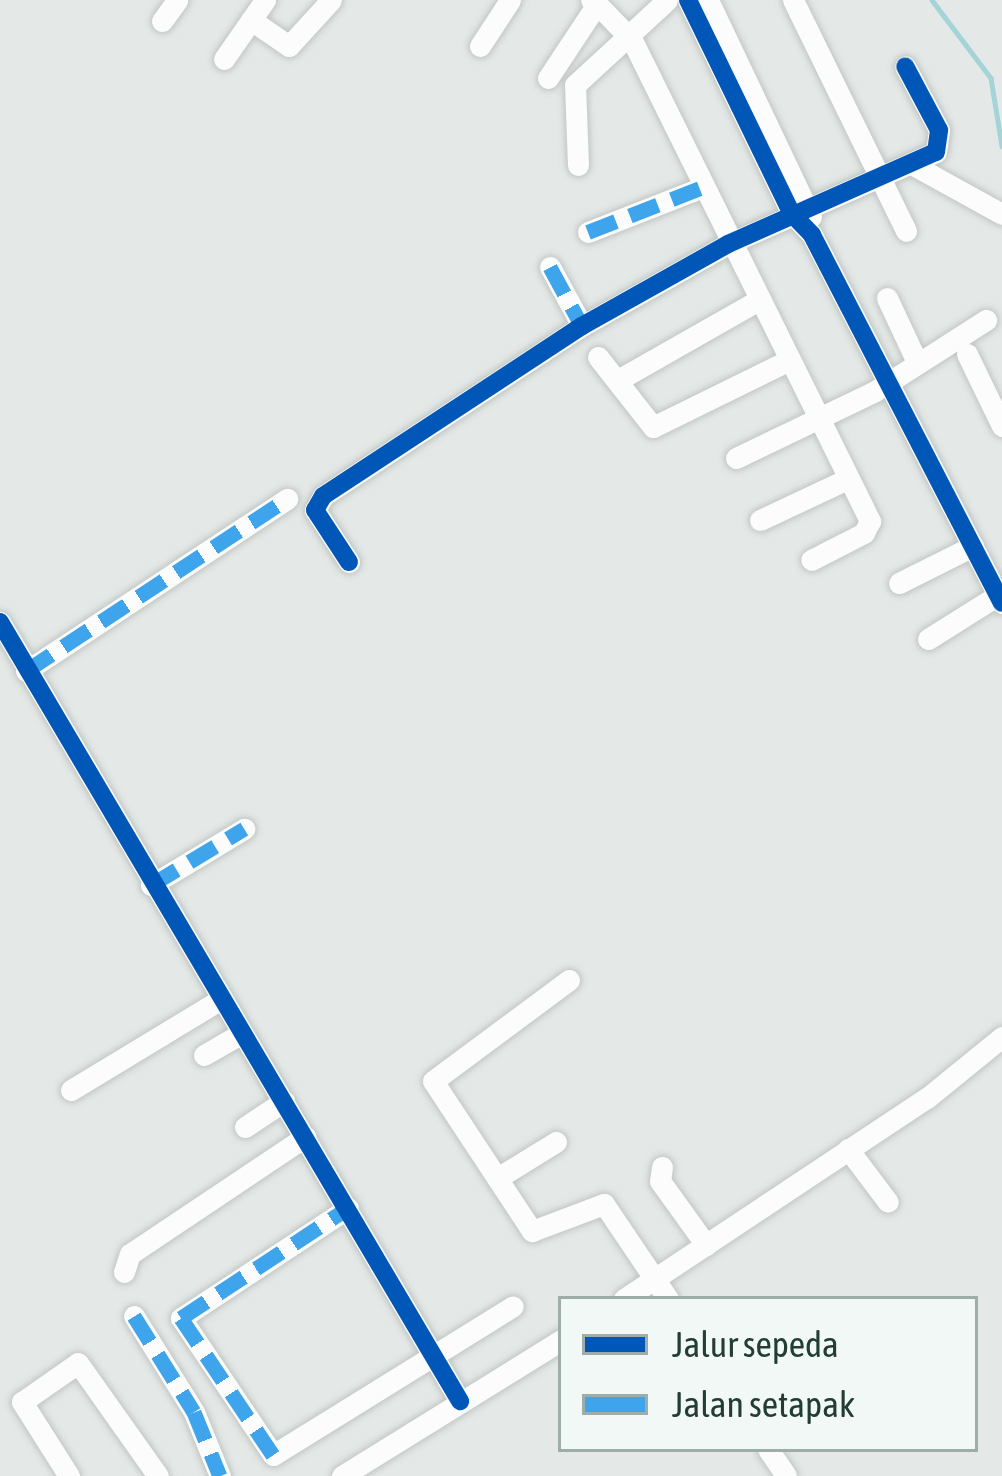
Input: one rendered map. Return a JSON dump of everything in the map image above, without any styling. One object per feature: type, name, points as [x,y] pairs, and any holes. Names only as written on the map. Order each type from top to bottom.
[{"type":"street","points":[[162,20],[177,0]]},
{"type":"street","points":[[224,59],[265,0]]},
{"type":"street","points":[[251,20],[289,46],[331,0]]},
{"type":"street","points":[[480,46],[510,0]]},
{"type":"street","points":[[578,166],[572,93],[632,40],[667,0]]},
{"type":"street","points":[[688,0],[801,210]]},
{"type":"street","points":[[708,0],[812,235],[973,546],[998,585],[928,639]]},
{"type":"street","points":[[793,0],[906,231]]},
{"type":"street","points":[[548,78],[594,2],[632,40],[700,188],[870,527],[811,560]]},
{"type":"street","points":[[349,562],[318,515],[319,500],[582,326],[728,244],[915,166],[940,147],[941,137],[905,66]]},
{"type":"street","points":[[915,166],[1002,214]]},
{"type":"street","points":[[588,232],[700,188]]},
{"type":"street","points":[[550,267],[582,326]]},
{"type":"street","points":[[887,298],[917,362]]},
{"type":"street","points":[[618,380],[757,301]]},
{"type":"street","points":[[736,458],[817,421],[986,320]]},
{"type":"street","points":[[967,354],[1002,426]]},
{"type":"street","points":[[598,357],[657,426],[787,361]]},
{"type":"street","points":[[760,520],[847,479]]},
{"type":"street","points":[[26,671],[286,499]]},
{"type":"street","points":[[899,584],[973,546]]},
{"type":"street","points":[[0,622],[460,1402]]},
{"type":"street","points":[[152,885],[244,829]]},
{"type":"street","points":[[569,980],[434,1076],[537,1234],[604,1204],[666,1296]]},
{"type":"street","points":[[71,1090],[221,999]]},
{"type":"street","points":[[204,1055],[242,1033]]},
{"type":"street","points":[[628,1296],[848,1149],[1002,1037]]},
{"type":"street","points":[[245,1127],[284,1101]]},
{"type":"street","points":[[124,1272],[130,1254],[305,1137]]},
{"type":"street","points":[[499,1177],[556,1142]]},
{"type":"street","points":[[848,1149],[889,1202]]},
{"type":"street","points":[[662,1167],[660,1181],[706,1245]]},
{"type":"street","points":[[348,1208],[181,1322],[275,1455],[513,1306]]},
{"type":"street","points":[[134,1316],[194,1412],[218,1471]]},
{"type":"street","points":[[342,1476],[558,1342]]},
{"type":"street","points":[[69,1476],[22,1402],[78,1363],[158,1476]]},
{"type":"waterway","points":[[932,0],[991,78],[1002,146]]},
{"type":"marked path","points":[[588,232],[700,188]]},
{"type":"marked path","points":[[550,267],[582,326],[573,332]]},
{"type":"marked path","points":[[26,671],[287,499]]},
{"type":"marked path","points":[[151,885],[244,829]]},
{"type":"marked path","points":[[273,1455],[181,1318],[348,1208]]},
{"type":"marked path","points":[[134,1316],[194,1412],[220,1476]]},
{"type":"cycle path","points":[[688,0],[792,214],[812,235],[1002,603]]},
{"type":"cycle path","points":[[349,562],[315,510],[323,496],[582,326],[728,244],[936,152],[939,130],[905,66]]},
{"type":"cycle path","points":[[0,622],[460,1401]]}]
